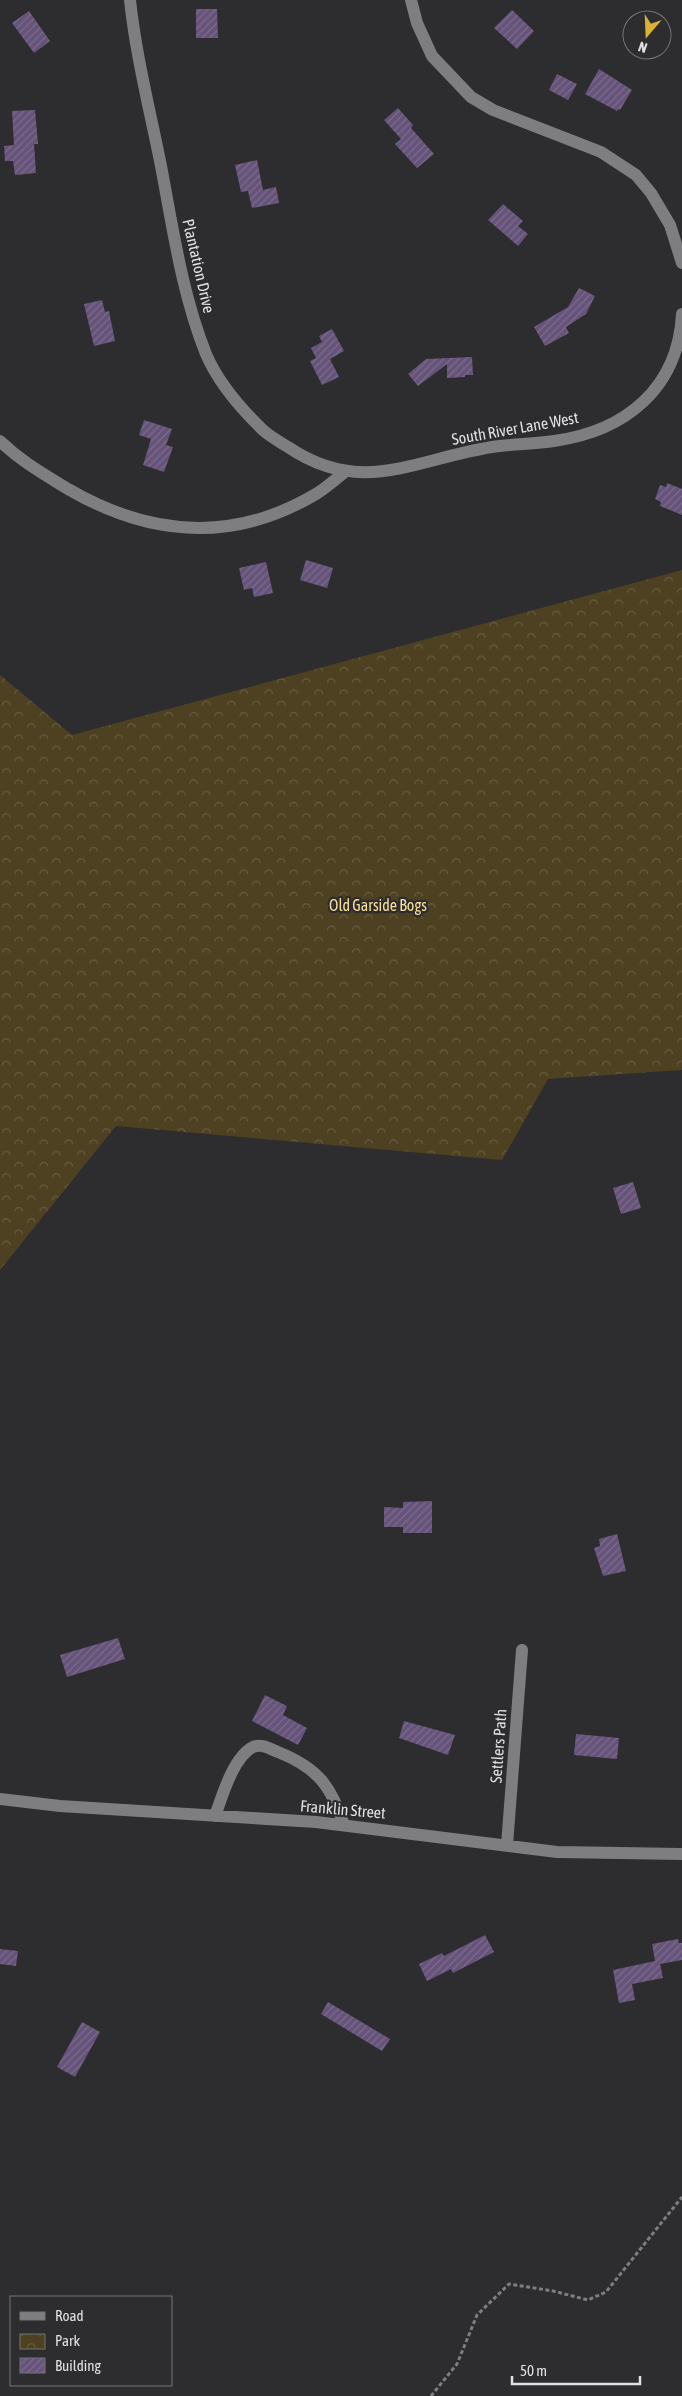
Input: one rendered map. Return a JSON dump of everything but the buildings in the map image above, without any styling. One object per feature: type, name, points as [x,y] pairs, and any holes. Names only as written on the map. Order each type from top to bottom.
[{"type":"street","name":"Plantation Drive","points":[[130,0],[178,255],[189,304],[207,356],[243,409],[266,432],[317,464],[346,471]]},
{"type":"street","points":[[411,0],[417,23],[432,56],[471,97],[493,110],[601,152],[636,175],[651,194],[670,225],[682,263]]},
{"type":"street","name":"South River Lane West","points":[[346,471],[376,473],[396,471],[492,447],[557,441],[598,430],[616,422],[648,399],[668,372],[677,350],[682,314]]},
{"type":"street","points":[[0,441],[22,461],[95,504],[122,516],[169,527],[216,529],[270,515],[316,494],[346,471]]},
{"type":"street","name":"Settlers Path","points":[[507,1845],[522,1650]]},
{"type":"street","points":[[214,1816],[230,1776],[252,1748],[261,1745],[298,1760],[323,1779],[335,1799],[344,1825]]},
{"type":"street","name":"Franklin Street","points":[[0,1799],[60,1806],[344,1825],[556,1852],[682,1854]]},
{"type":"path","points":[[431,2396],[456,2364],[477,2315],[509,2284],[553,2291],[588,2300],[606,2292],[682,2197]]},
{"type":"green space","name":"Old Garside Bogs","points":[[682,570],[682,1070],[548,1079],[502,1160],[116,1126],[0,1270],[0,675],[72,735]]}]
